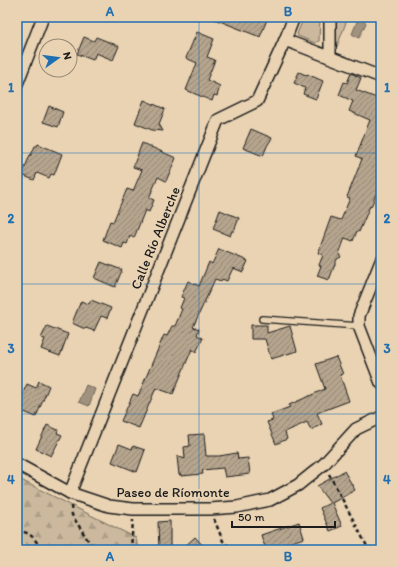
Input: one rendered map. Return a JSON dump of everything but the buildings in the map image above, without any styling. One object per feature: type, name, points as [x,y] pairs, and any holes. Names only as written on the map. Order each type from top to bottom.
[{"type":"street","points":[[17,84],[43,17]]},
{"type":"street","name":"Calle Río Alberche","points":[[70,493],[218,120],[257,101],[294,17]]},
{"type":"street","points":[[330,17],[330,57]]},
{"type":"street","points":[[285,40],[381,77]]},
{"type":"street","points":[[381,261],[359,316],[359,326],[381,383]]},
{"type":"street","name":"Paseo de Ríomonte","points":[[17,464],[70,493],[108,506],[133,509],[210,510],[237,507],[270,500],[298,485],[324,464],[356,429],[381,417]]},
{"type":"lane","points":[[262,319],[359,326]]},
{"type":"path","points":[[324,464],[369,550]]},
{"type":"path","points":[[70,493],[72,515],[91,545],[98,550]]},
{"type":"path","points":[[131,550],[133,509]]},
{"type":"path","points":[[210,510],[223,541],[233,550]]},
{"type":"path","points":[[17,530],[32,535],[42,550]]},
{"type":"green space","points":[[304,17],[320,17],[319,41],[315,43],[298,36],[297,34]]},
{"type":"green space","points":[[337,17],[348,17],[336,49],[335,46]]},
{"type":"green space","points":[[17,478],[136,538],[138,550],[17,550]]},
{"type":"shaded area","points":[[358,19],[363,19],[366,23],[359,38],[352,34]]},
{"type":"shaded area","points":[[86,385],[95,389],[89,406],[79,402]]}]
